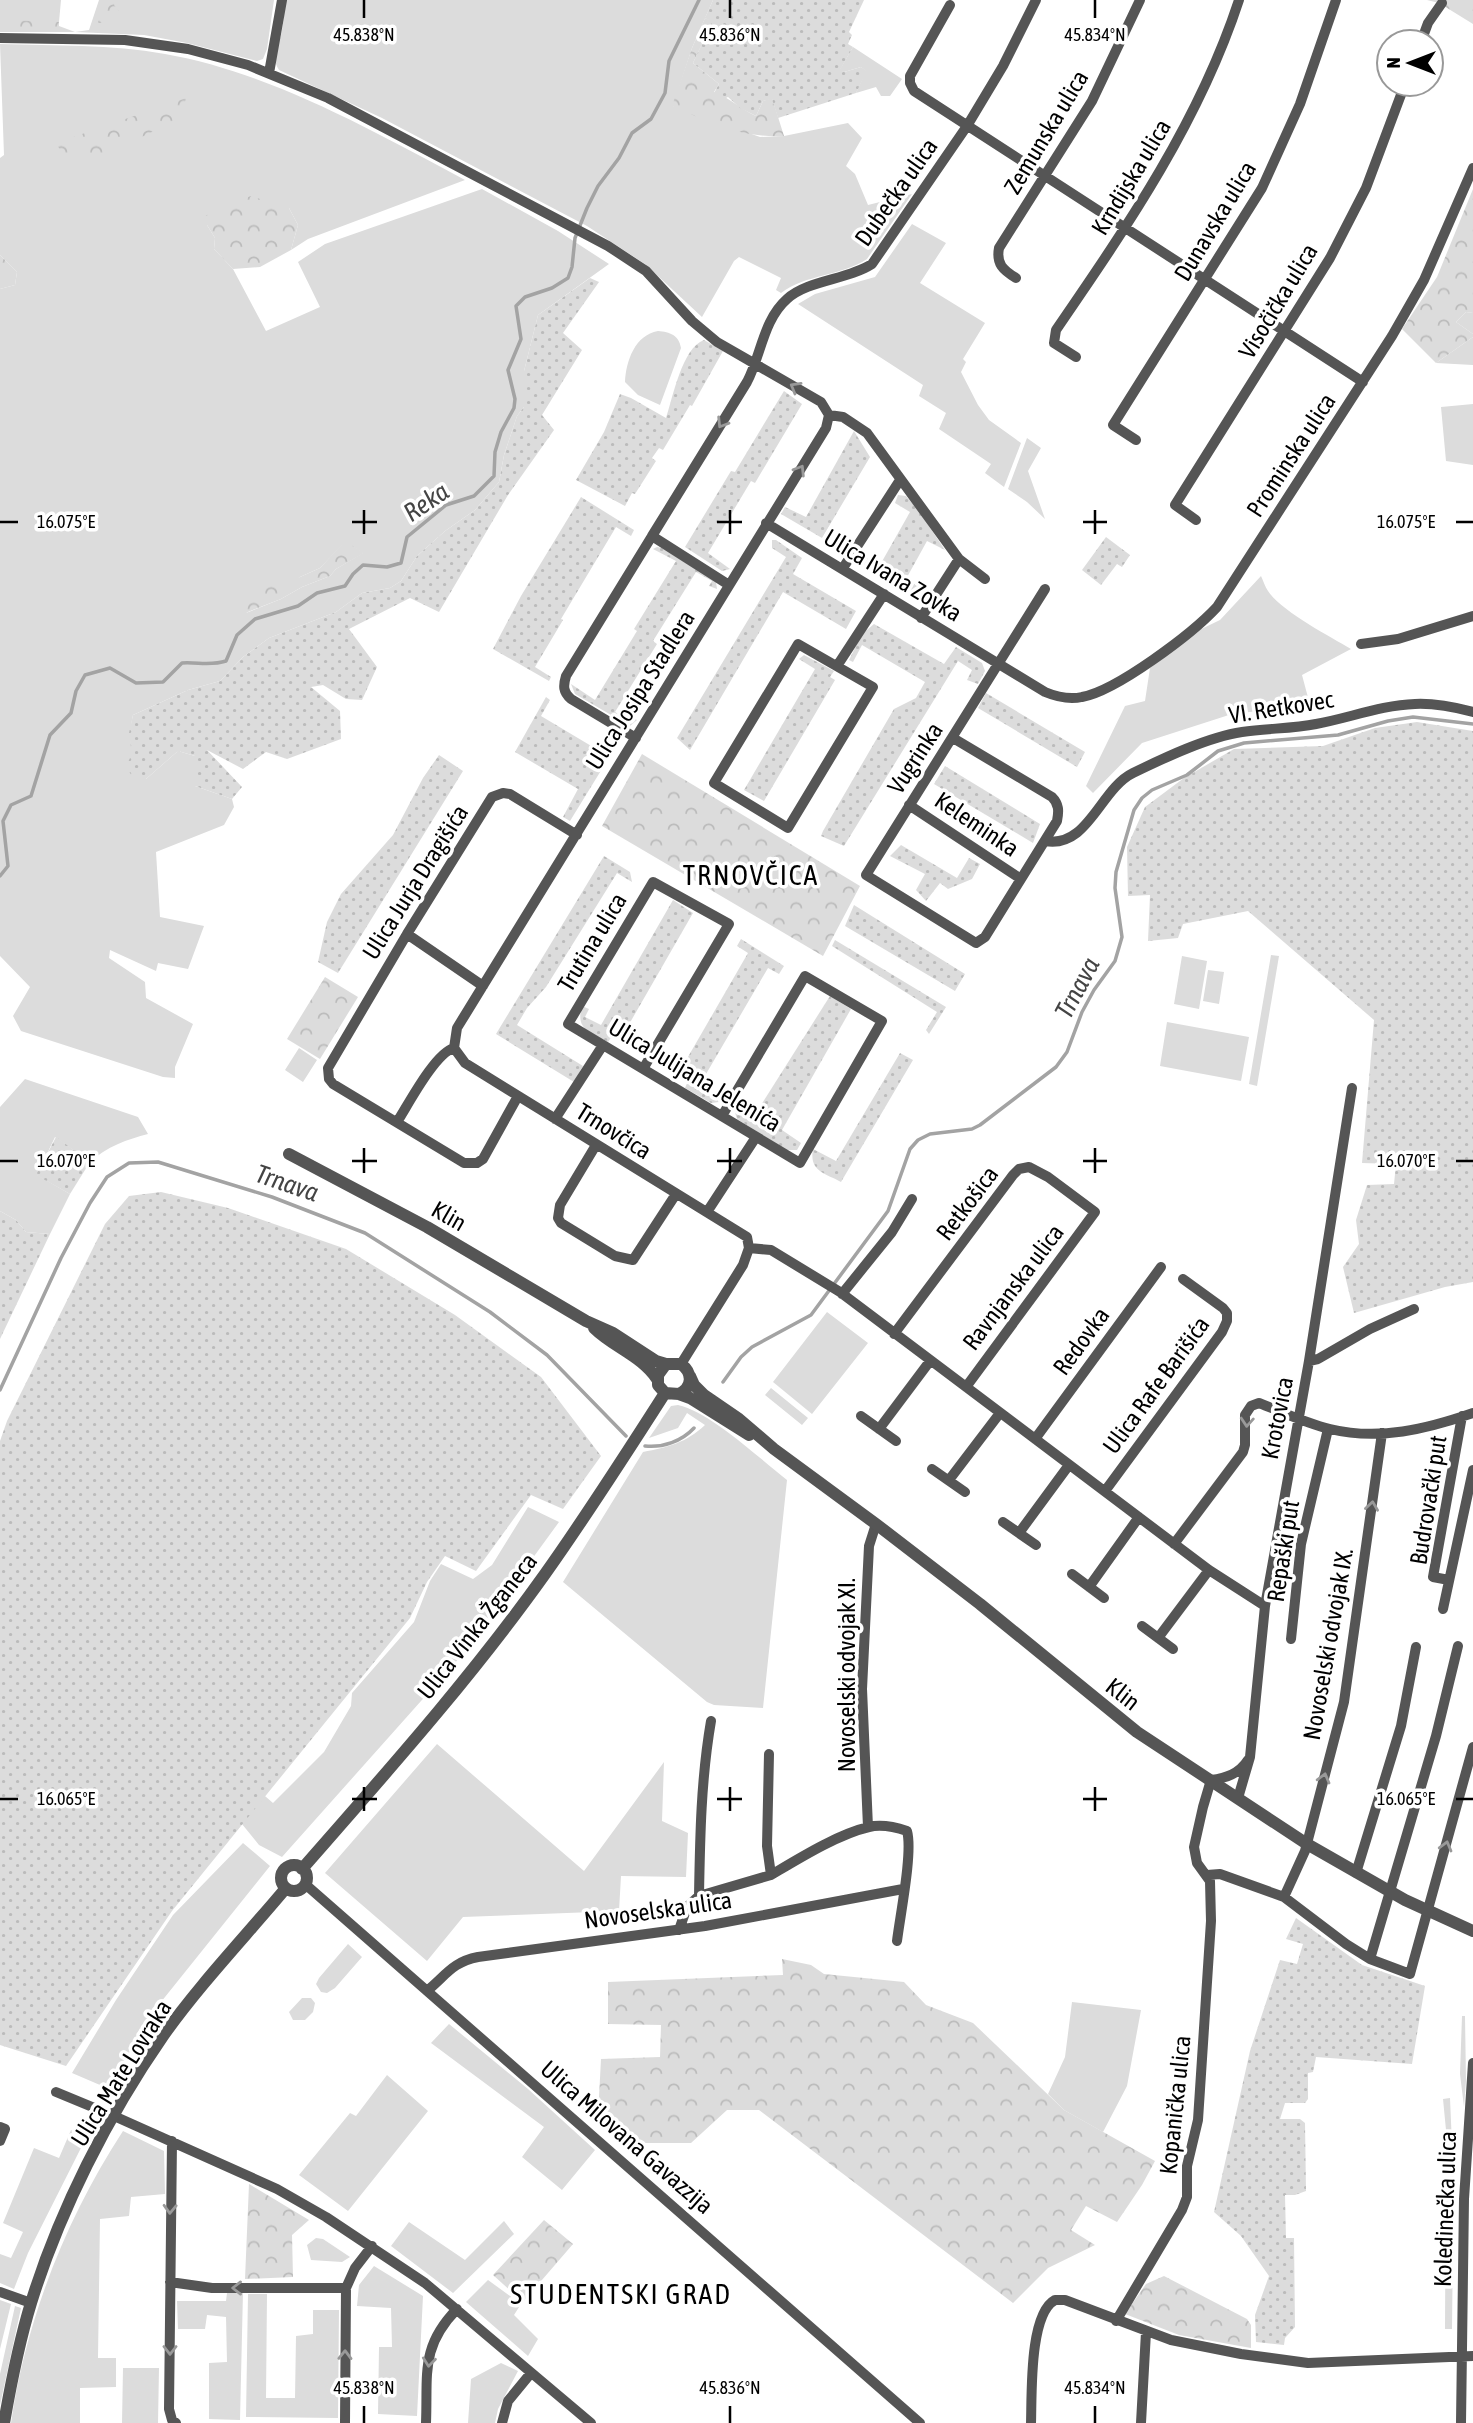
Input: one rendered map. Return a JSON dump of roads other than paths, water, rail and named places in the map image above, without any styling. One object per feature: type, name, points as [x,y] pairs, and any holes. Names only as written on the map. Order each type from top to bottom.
[{"type":"street","points":[[269,73],[282,0]]},
{"type":"street","name":"Dubečka ulica","points":[[636,738],[566,695],[566,676],[747,382],[756,364],[764,334],[786,300],[802,290],[860,272],[872,264],[967,126],[1003,66],[1036,0]]},
{"type":"street","name":"Zemunska ulica","points":[[1016,278],[1003,270],[999,248],[1092,101],[1140,0]]},
{"type":"street","name":"Krndijska ulica","points":[[1076,357],[1054,343],[1056,330],[1125,229],[1172,153],[1195,111],[1239,0]]},
{"type":"street","name":"Dunavska ulica","points":[[1136,440],[1113,425],[1243,220],[1275,162],[1300,104],[1336,0]]},
{"type":"street","points":[[1426,28],[1442,3]]},
{"type":"street","points":[[950,5],[910,76],[914,91],[1363,382]]},
{"type":"street","points":[[2,38],[125,40],[188,49],[269,73],[328,98],[608,246],[646,271],[699,327],[730,351],[821,402],[829,415],[843,417],[867,433],[959,559],[985,579]]},
{"type":"street","name":"Visočička ulica","points":[[1196,520],[1175,505],[1330,258],[1358,205],[1400,98]]},
{"type":"street","name":"Prominska ulica","points":[[1071,698],[1103,690],[1142,666],[1203,622],[1217,607],[1363,382],[1424,280],[1473,168]]},
{"type":"street","name":"Ulica Josipa Stadlera","points":[[397,1122],[439,1058],[454,1048],[457,1028],[826,428],[829,415]]},
{"type":"street","points":[[843,568],[900,480]]},
{"type":"street","name":"Ulica Ivana Zovka","points":[[766,523],[1045,692],[1071,698]]},
{"type":"street","points":[[652,536],[729,585]]},
{"type":"street","points":[[921,618],[959,559]]},
{"type":"street","points":[[998,663],[1045,589]]},
{"type":"street","points":[[837,666],[884,594]]},
{"type":"street","points":[[1361,644],[1398,639],[1473,617]]},
{"type":"street","points":[[798,644],[837,666],[873,688],[788,828],[714,783],[798,644]]},
{"type":"street","name":"Vugrinka","points":[[998,663],[866,875],[976,943],[983,941],[1021,879]]},
{"type":"street","name":"VI. Retkovec","points":[[1045,841],[1063,841],[1088,824],[1105,798],[1130,775],[1216,739],[1240,732],[1313,725],[1413,704],[1432,704],[1473,712]]},
{"type":"street","points":[[953,738],[1055,801],[1059,813],[1057,821],[1021,879]]},
{"type":"street","name":"Ulica Jurja Dragišića","points":[[397,1122],[333,1084],[327,1074],[330,1063],[492,797],[510,794],[577,835]]},
{"type":"street","name":"Keleminka","points":[[909,805],[1021,879]]},
{"type":"street","name":"Trutina ulica","points":[[568,1024],[653,882],[730,924],[643,1069]]},
{"type":"street","points":[[407,934],[483,986]]},
{"type":"street","name":"Ulica Julijana Jelenića","points":[[568,1024],[800,1163],[882,1021],[805,976],[722,1116]]},
{"type":"street","points":[[555,1119],[603,1045]]},
{"type":"street","name":"Trnovčica","points":[[454,1048],[465,1063],[744,1234],[749,1248]]},
{"type":"street","name":"Krotovica","points":[[1238,1798],[1250,1757],[1265,1606],[1309,1361],[1352,1088]]},
{"type":"street","points":[[397,1122],[464,1163],[477,1163],[483,1159],[518,1096]]},
{"type":"street","points":[[707,1212],[756,1137]]},
{"type":"street","points":[[596,1145],[557,1212],[561,1223],[593,1243],[615,1256],[633,1260],[676,1194]]},
{"type":"street","name":"Klin","points":[[289,1154],[427,1227],[586,1321],[612,1333],[650,1358],[666,1364]]},
{"type":"street","name":"Retkošica","points":[[894,1334],[1019,1170],[1025,1167],[1035,1168],[1095,1212]]},
{"type":"street","points":[[841,1293],[892,1232],[912,1199]]},
{"type":"street","name":"Ravnjanska ulica","points":[[965,1387],[1095,1212]]},
{"type":"street","points":[[681,1364],[743,1265],[749,1248],[771,1250],[841,1293],[1209,1570],[1265,1606]]},
{"type":"street","name":"Redovka","points":[[1035,1439],[1161,1267]]},
{"type":"street","name":"Ulica Rafe Barišića","points":[[1105,1491],[1225,1326],[1227,1313],[1183,1279]]},
{"type":"street","points":[[1309,1361],[1318,1359],[1414,1308]]},
{"type":"street","name":"Klin","points":[[586,1321],[606,1340],[642,1363],[657,1379]]},
{"type":"street","points":[[879,1429],[930,1361]]},
{"type":"street","points":[[666,1364],[681,1364],[690,1376],[689,1385],[680,1394],[665,1393],[657,1379],[660,1370],[666,1364]]},
{"type":"street","name":"Klin","points":[[690,1376],[700,1392],[980,1604],[1137,1732],[1307,1844],[1428,1912],[1473,1931]]},
{"type":"street","name":"Ulica Vinka Žganeca","points":[[286,1888],[281,1878],[284,1870],[292,1866],[302,1869],[396,1762],[544,1576],[665,1393]]},
{"type":"street","name":"Klin","points":[[680,1394],[774,1449]]},
{"type":"street","points":[[1174,1544],[1243,1452],[1245,1415],[1251,1406],[1259,1403],[1328,1429],[1382,1433],[1441,1425],[1473,1413]]},
{"type":"street","points":[[949,1480],[1000,1413]]},
{"type":"street","points":[[861,1416],[896,1441]]},
{"type":"street","name":"Budrovački put","points":[[1449,1580],[1433,1577],[1462,1416]]},
{"type":"street","name":"Repaški put","points":[[1291,1639],[1301,1544],[1328,1429]]},
{"type":"street","name":"Novoselski odvojak IX.","points":[[1284,1897],[1307,1844],[1344,1702],[1382,1433]]},
{"type":"street","points":[[1019,1533],[1069,1465]]},
{"type":"street","points":[[932,1469],[965,1492]]},
{"type":"street","points":[[1443,1609],[1473,1470]]},
{"type":"street","points":[[1089,1587],[1139,1517]]},
{"type":"street","points":[[1003,1522],[1036,1545]]},
{"type":"street","name":"Novoselski odvojak XI.","points":[[868,1827],[862,1689],[869,1546],[876,1524]]},
{"type":"street","points":[[1158,1638],[1209,1570]]},
{"type":"street","points":[[1072,1574],[1104,1598]]},
{"type":"street","points":[[1142,1626],[1173,1649]]},
{"type":"street","points":[[1370,1959],[1436,1736],[1458,1646]]},
{"type":"street","points":[[1356,1873],[1401,1726],[1416,1647]]},
{"type":"street","points":[[699,1896],[704,1781],[711,1721]]},
{"type":"street","points":[[1208,1875],[1220,1874],[1284,1897],[1370,1959],[1410,1974],[1473,1747]]},
{"type":"street","points":[[769,1754],[766,1846],[771,1875]]},
{"type":"street","points":[[1211,1780],[1237,1772],[1250,1757]]},
{"type":"street","name":"Kopanička ulica","points":[[1116,2321],[1182,2210],[1187,2197],[1187,2166],[1198,2120],[1212,1888],[1208,1875],[1197,1863],[1194,1847],[1211,1780]]},
{"type":"street","points":[[679,1930],[687,1907],[699,1896],[771,1875],[808,1853],[868,1827],[895,1827],[907,1831],[909,1838],[897,1941]]},
{"type":"street","points":[[286,1888],[296,1891],[305,1884],[306,1877],[302,1869]]},
{"type":"street","name":"Ulica Milovana Gavazzija","points":[[305,1884],[920,2423]]},
{"type":"street","name":"Ulica Mate Lovraka","points":[[4,2423],[16,2362],[43,2266],[72,2197],[114,2116],[180,2014],[286,1888]]},
{"type":"street","name":"Novoselska ulica","points":[[428,1990],[450,1968],[463,1960],[590,1940],[679,1930],[903,1889]]},
{"type":"street","name":"Koledinečka ulica","points":[[1461,2423],[1464,2199],[1473,2063]]},
{"type":"street","points":[[55,2092],[277,2189],[372,2246],[457,2309],[591,2423]]},
{"type":"street","points":[[0,2127],[5,2129],[0,2141]]},
{"type":"street","points":[[172,2141],[169,2410],[176,2423]]},
{"type":"street","points":[[345,2423],[346,2288],[355,2268],[372,2246]]},
{"type":"street","points":[[170,2281],[212,2288],[346,2288]]},
{"type":"street","points":[[0,2292],[31,2303]]},
{"type":"street","points":[[1031,2423],[1034,2360],[1040,2319],[1047,2305],[1055,2300],[1065,2300],[1146,2332],[1218,2350],[1308,2363],[1473,2356]]},
{"type":"street","points":[[426,2423],[428,2359],[431,2346],[436,2334],[457,2309]]},
{"type":"street","points":[[1142,2423],[1146,2332]]},
{"type":"street","points":[[502,2423],[508,2400],[531,2373]]},
{"type":"waterway","name":"Reka","points":[[0,876],[8,866],[3,821],[11,805],[31,796],[50,735],[71,713],[76,691],[85,675],[110,668],[136,683],[163,682],[182,663],[210,664],[226,661],[237,635],[255,619],[298,606],[317,593],[345,586],[363,565],[387,567],[401,563],[407,537],[446,505],[474,496],[494,476],[495,452],[501,432],[514,408],[515,399],[508,370],[521,339],[516,306],[525,297],[552,288],[568,278],[575,238],[587,208],[632,133],[651,119],[665,93],[669,61],[699,0]]},
{"type":"waterway","name":"Trnava","points":[[723,1382],[752,1347],[811,1315],[888,1211],[910,1149],[918,1140],[930,1134],[972,1129],[980,1125],[1056,1067],[1067,1052],[1082,1012],[1115,961],[1122,937],[1115,888],[1116,872],[1134,810],[1142,798],[1152,790],[1187,775],[1218,751],[1244,743],[1338,735],[1413,717],[1473,724]]},
{"type":"waterway","name":"Trnava","points":[[0,1390],[61,1258],[107,1177],[129,1163],[158,1162],[272,1197],[365,1233],[490,1312],[547,1355],[626,1436]]},
{"type":"waterway","name":"Trnava","points":[[645,1446],[672,1443],[694,1428]]},
{"type":"district","name":"TRNOVČICA","points":[[751,875]]},
{"type":"district","name":"STUDENTSKI GRAD","points":[[621,2294]]}]
